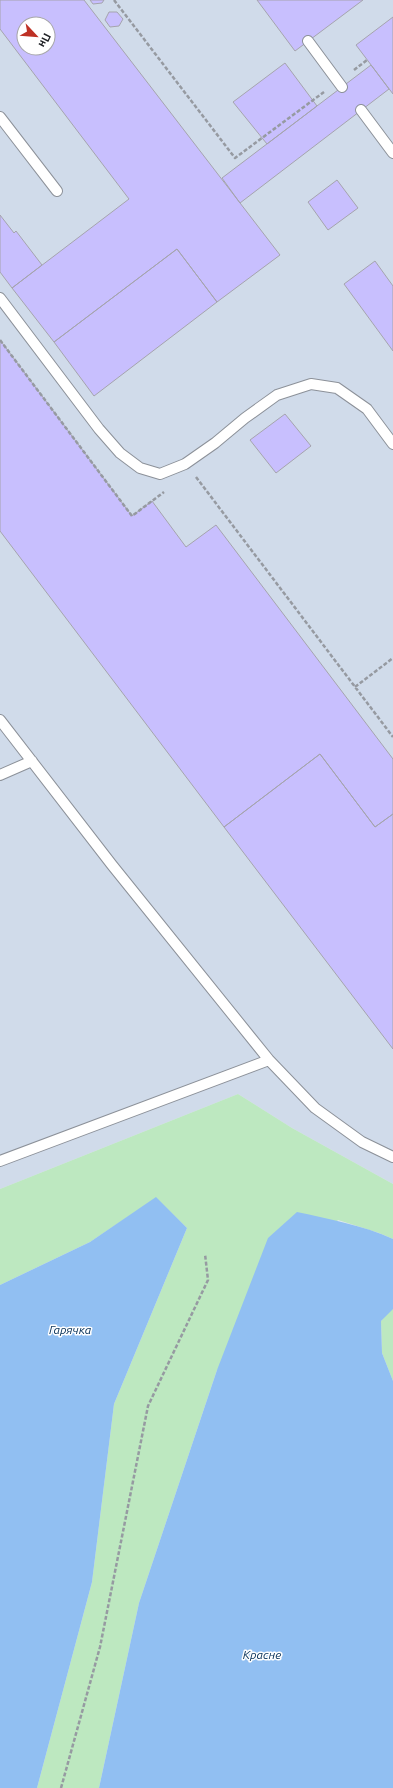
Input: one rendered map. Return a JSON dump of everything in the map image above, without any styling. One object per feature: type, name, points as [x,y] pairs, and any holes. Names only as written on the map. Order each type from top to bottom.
[{"type":"lane","points":[[308,41],[342,87]]},
{"type":"lane","points":[[361,110],[393,153]]},
{"type":"lane","points":[[0,117],[57,191]]},
{"type":"lane","points":[[0,298],[99,429],[120,453],[140,468],[160,474],[185,464],[215,443],[245,418],[277,395],[311,384],[337,388],[367,409],[393,444]]},
{"type":"lane","points":[[0,720],[112,865],[269,1060],[315,1108],[362,1142],[393,1158]]},
{"type":"lane","points":[[0,775],[32,761]]},
{"type":"lane","points":[[0,1161],[269,1060]]},
{"type":"path","points":[[114,0],[234,158],[326,90]]},
{"type":"path","points":[[354,70],[367,60]]},
{"type":"path","points":[[185,464],[393,737]]},
{"type":"path","points":[[355,687],[393,658]]},
{"type":"path","points":[[61,1788],[100,1647],[148,1406],[208,1280],[205,1254]]},
{"type":"shaded area","points":[[0,0],[393,0],[393,1184],[292,1128],[238,1094],[0,1189]]},
{"type":"green space","points":[[238,1094],[292,1128],[393,1184],[393,1239],[338,1220],[217,1370],[139,1603],[99,1788],[37,1788],[92,1582],[114,1404],[187,1228],[156,1198],[90,1242],[0,1285],[0,1189]]},
{"type":"green space","points":[[391,1309],[393,1309],[393,1381],[382,1353],[381,1321]]},
{"type":"water","name":"Гарячка","points":[[156,1197],[187,1228],[114,1404],[92,1582],[37,1788],[0,1788],[0,1285],[90,1242]]},
{"type":"water","name":"Красне","points":[[297,1212],[357,1226],[393,1239],[393,1309],[381,1321],[382,1353],[393,1381],[393,1788],[99,1788],[139,1603],[217,1370],[268,1238]]},
{"type":"building","points":[[0,0],[84,0],[280,255],[217,302],[177,249],[54,342],[12,288],[129,199],[20,56],[56,56],[56,16],[16,16],[16,50],[0,29]]},
{"type":"building","points":[[90,0],[104,0],[102,3],[93,4]]},
{"type":"building","points":[[257,0],[363,0],[295,51]]},
{"type":"building","points":[[109,12],[117,12],[123,19],[119,26],[110,27],[105,20]]},
{"type":"building","points":[[393,17],[393,94],[356,45]]},
{"type":"building","points":[[285,63],[317,106],[267,144],[233,102]]},
{"type":"building","points":[[371,65],[389,89],[240,203],[222,178]]},
{"type":"building","points":[[337,180],[358,208],[328,230],[308,202]]},
{"type":"building","points":[[0,215],[14,233],[16,231],[42,265],[12,288],[0,272]]},
{"type":"building","points":[[177,249],[217,302],[94,396],[54,342]]},
{"type":"building","points":[[375,261],[393,286],[393,351],[344,284]]},
{"type":"building","points":[[0,340],[132,516],[152,501],[186,547],[216,525],[393,759],[393,814],[375,827],[320,754],[224,827],[0,531]]},
{"type":"building","points":[[285,414],[311,446],[276,473],[250,440]]},
{"type":"building","points":[[320,754],[375,827],[393,814],[393,1049],[224,827]]}]
